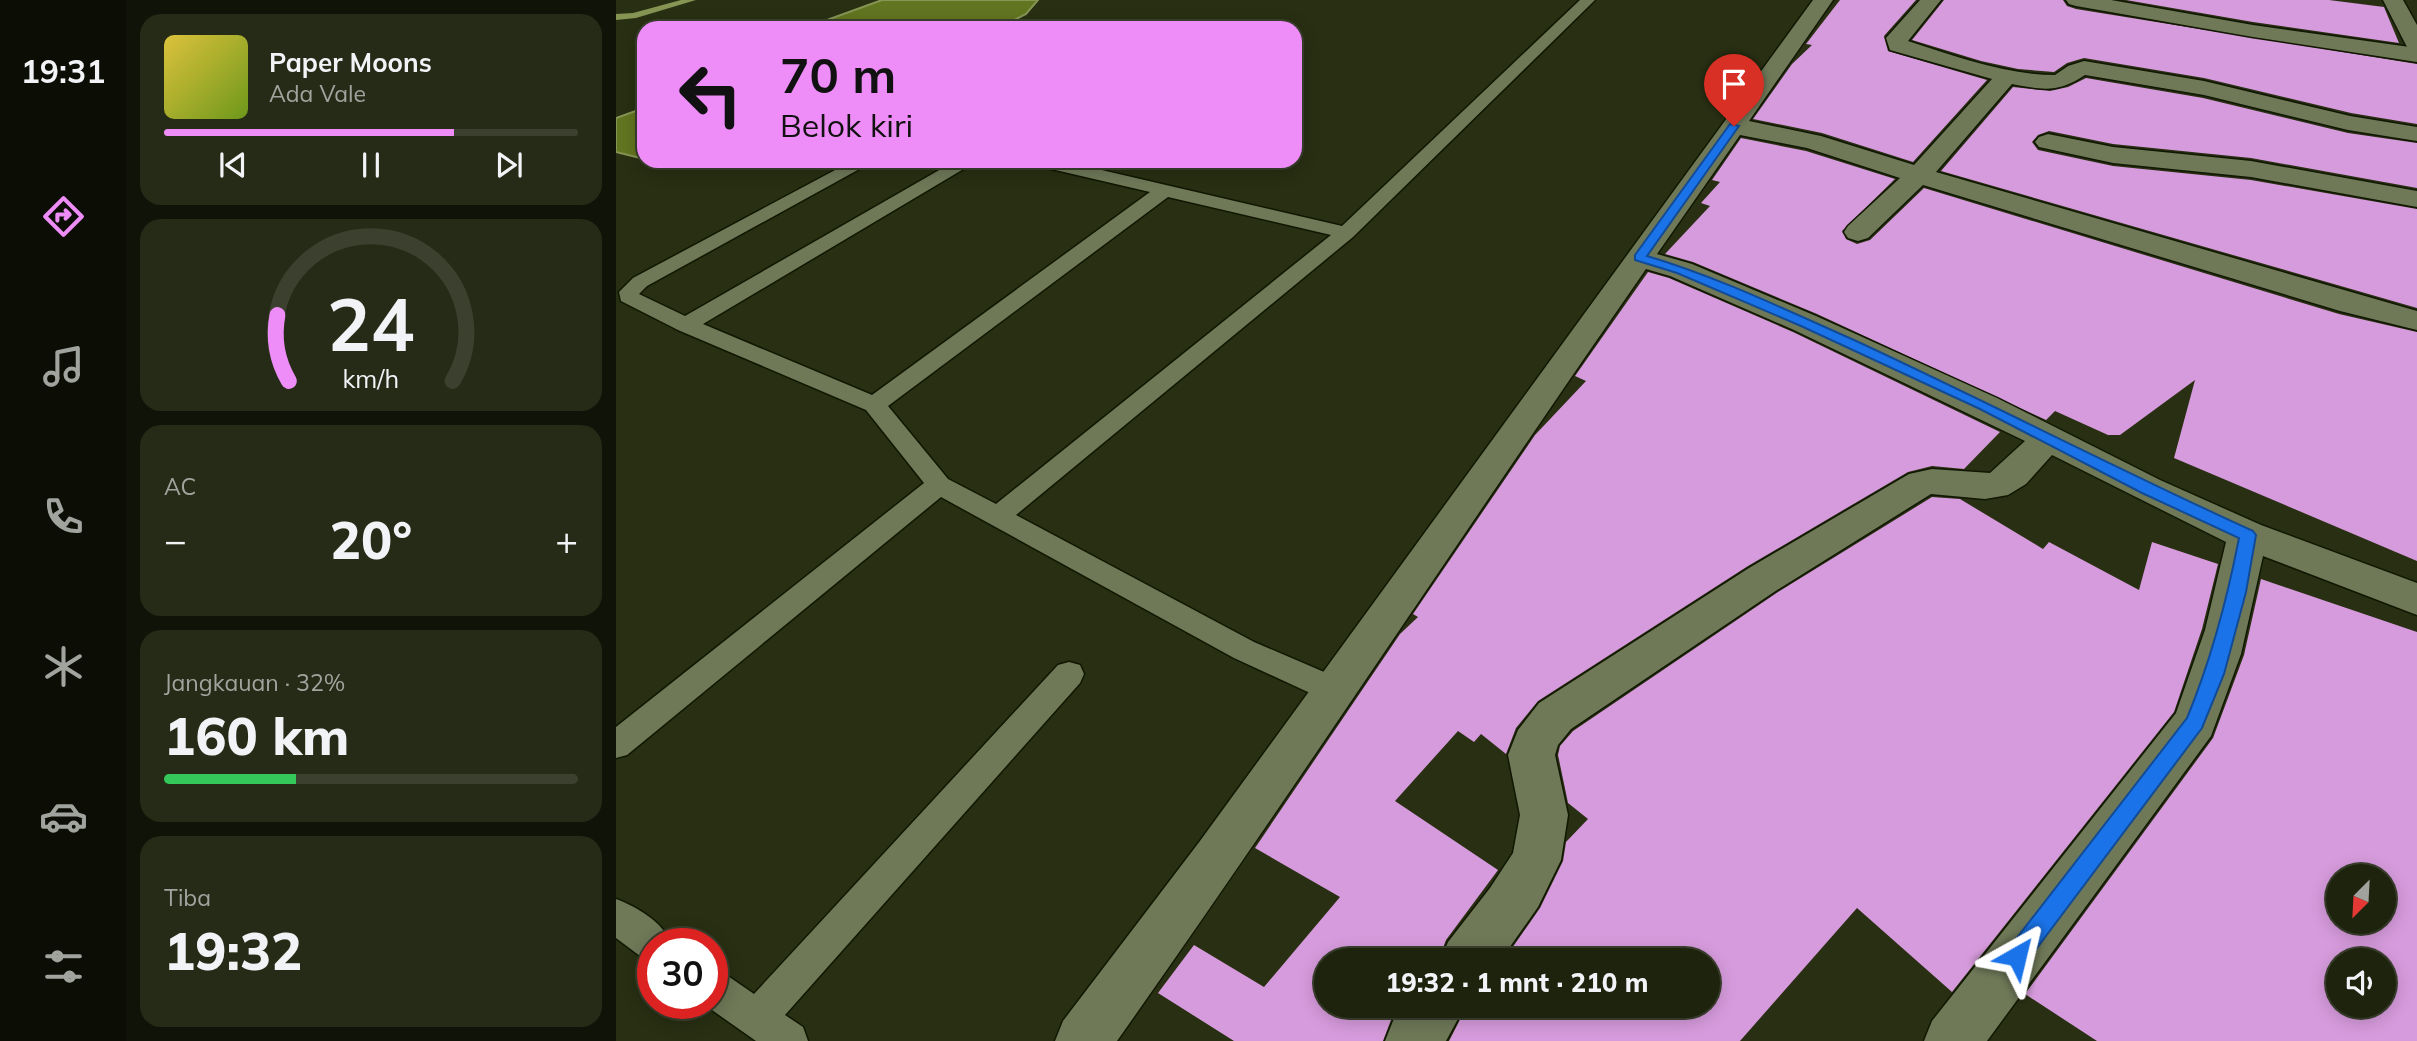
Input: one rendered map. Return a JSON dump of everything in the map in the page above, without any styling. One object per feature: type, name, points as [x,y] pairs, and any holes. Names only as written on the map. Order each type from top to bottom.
[{"type":"street","points":[[1083,1041],[1218,857],[1823,0]]},
{"type":"street","points":[[1931,0],[1897,38],[1899,46],[2036,82],[2062,81],[2071,71],[2084,68],[2227,93],[2348,122],[2417,134]]},
{"type":"street","points":[[2076,0],[2242,29],[2417,55]]},
{"type":"street","points":[[2393,0],[2417,45]]},
{"type":"street","points":[[1858,232],[1920,175],[1984,106],[2007,75]]},
{"type":"street","points":[[1734,126],[1812,141],[2351,304],[2417,321]]},
{"type":"street","points":[[2048,142],[2113,155],[2251,169],[2417,199]]},
{"type":"street","points":[[1639,258],[1681,270],[1805,323],[2049,437],[2147,489],[2248,535],[2417,599]]},
{"type":"street","points":[[1476,948],[1525,880],[1540,850],[1544,814],[1532,770],[1532,750],[1540,732],[1555,716],[1763,579],[1922,483],[1937,480],[1986,487],[2003,483],[2049,437]]},
{"type":"street","points":[[1952,1041],[2195,723],[2214,674],[2237,592],[2248,535]]},
{"type":"street","points":[[1413,1041],[1429,1018]]},
{"type":"lane","points":[[997,517],[1346,233],[1588,0]]},
{"type":"lane","points":[[852,168],[640,282],[629,292],[628,297],[686,325],[874,405],[939,485],[1244,650],[1334,690]]},
{"type":"lane","points":[[686,325],[956,168]]},
{"type":"lane","points":[[1069,168],[1346,233]]},
{"type":"lane","points":[[874,405],[1164,191]]},
{"type":"lane","points":[[616,746],[861,545],[939,485]]},
{"type":"lane","points":[[756,1020],[1069,674]]},
{"type":"lane","points":[[616,915],[637,931]]},
{"type":"lane","points":[[728,999],[789,1041]]},
{"type":"shaded area","points":[[882,0],[1038,0],[1026,14],[1012,21],[824,21]]},
{"type":"shaded area","points":[[637,110],[637,157],[616,152],[616,118]]},
{"type":"building","points":[[1840,0],[1916,0],[1884,36],[1888,51],[1987,80],[1913,162],[1822,133],[1753,119],[1792,64],[1812,45],[1806,44]]},
{"type":"building","points":[[1944,0],[2063,0],[2067,6],[2076,9],[2417,64],[2417,124],[2351,113],[2204,78],[2084,58],[2067,63],[2054,72],[2018,69],[1912,40]]},
{"type":"building","points":[[2126,0],[2329,0],[2384,7],[2399,43],[2253,22]]},
{"type":"building","points":[[2086,78],[2203,98],[2348,133],[2417,143],[2417,188],[2251,158],[2113,144],[2049,131],[2038,135],[2032,142],[2038,150],[2113,166],[2251,180],[2417,209],[2417,308],[1941,171],[2013,87],[2050,91],[2068,87]]},
{"type":"building","points":[[1741,138],[1806,151],[1895,179],[1842,231],[1846,239],[1857,244],[1870,240],[1924,188],[2339,314],[2417,332],[2417,561],[2174,458],[2195,380],[2120,435],[2108,435],[2055,411],[2046,420],[1817,314],[1693,262],[1665,254],[1710,206],[1701,203],[1720,182],[1712,180]]},
{"type":"building","points":[[1648,272],[1669,278],[1793,332],[2000,432],[1964,469],[1932,466],[1908,472],[1748,566],[1538,701],[1516,728],[1506,754],[1481,734],[1474,742],[1458,731],[1395,801],[1498,870],[1446,940],[1443,948],[1314,948],[1314,1018],[1392,1018],[1383,1041],[1234,1041],[1158,993],[1194,945],[1264,987],[1340,897],[1255,848],[1400,634],[1418,617],[1413,614],[1535,435],[1586,381],[1575,376]]},
{"type":"building","points":[[1932,497],[1960,499],[2043,549],[2049,542],[2139,590],[2152,542],[2218,564],[2202,629],[2174,712],[1952,992],[1857,908],[1740,1041],[1449,1041],[1461,1018],[1720,1018],[1720,948],[1512,948],[1540,908],[1563,861],[1566,842],[1588,819],[1568,803],[1558,755],[1560,746],[1573,731],[1778,592]]},
{"type":"building","points":[[2261,579],[2417,632],[2417,1041],[2097,1041],[2025,994],[2213,738],[2244,655]]},
{"type":"waterway","points":[[616,17],[633,16],[691,0]]},
{"type":"route","points":[[1734,126],[1639,258],[1681,270],[1805,323],[1985,406],[2147,489],[2248,535],[2237,592],[2214,674],[2195,723],[2017,956]]}]
